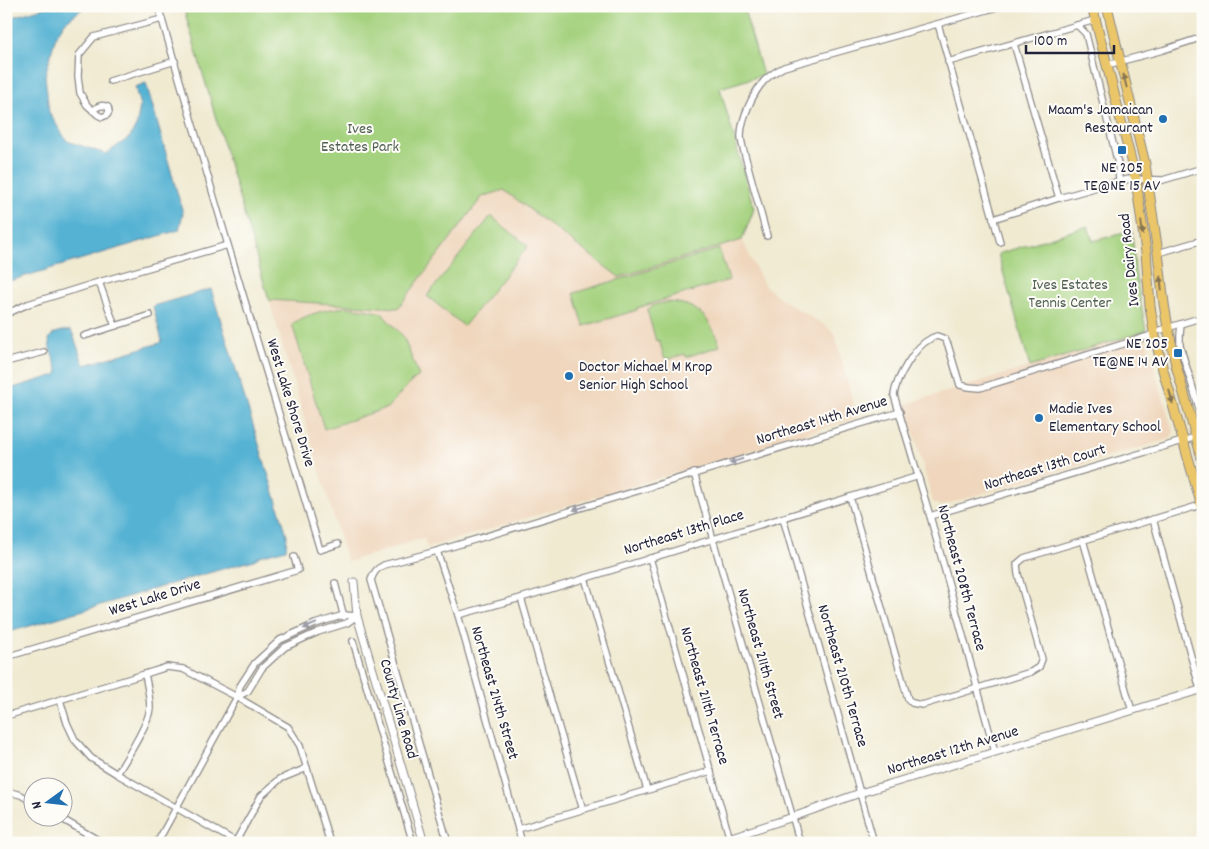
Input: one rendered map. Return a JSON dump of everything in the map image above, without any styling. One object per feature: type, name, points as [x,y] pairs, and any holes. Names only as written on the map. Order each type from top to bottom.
[{"type":"main road","name":"Ives Dairy Road","points":[[1092,6],[1136,180],[1154,332],[1202,507]]},
{"type":"main road","name":"Ives Dairy Road","points":[[1107,6],[1145,164],[1168,328],[1176,365],[1203,462]]},
{"type":"street","points":[[6,314],[28,304],[228,245],[158,6]]},
{"type":"street","points":[[767,236],[741,136],[742,124],[756,91],[772,74],[784,67],[1001,6]]},
{"type":"street","points":[[93,111],[87,105],[80,92],[78,76],[79,55],[94,37],[162,18]]},
{"type":"street","points":[[948,62],[1095,20]]},
{"type":"street","points":[[938,24],[1000,242]]},
{"type":"street","points":[[1077,25],[1086,34],[1118,164],[1119,181]]},
{"type":"street","points":[[1107,65],[1163,50],[1203,36]]},
{"type":"street","points":[[1014,44],[1059,198]]},
{"type":"street","points":[[110,81],[175,61]]},
{"type":"street","points":[[993,219],[1119,181],[1130,179],[1162,180],[1203,168]]},
{"type":"street","points":[[1158,254],[1203,240]]},
{"type":"street","name":"West Lake Shore Drive","points":[[228,245],[320,550],[338,544]]},
{"type":"street","points":[[99,282],[115,326]]},
{"type":"street","points":[[84,336],[150,316]]},
{"type":"street","name":"Northeast 14th Avenue","points":[[448,843],[371,580],[377,568],[900,412],[894,395],[903,370],[919,347],[929,339],[937,336],[945,339],[948,345],[960,385],[980,388],[1149,336],[1154,332],[1203,317]]},
{"type":"street","points":[[1181,324],[1180,346],[1203,421]]},
{"type":"street","points":[[6,362],[44,352]]},
{"type":"street","name":"Northeast 208th Terrace","points":[[900,412],[996,752]]},
{"type":"street","name":"Northeast 13th Court","points":[[930,516],[1196,437]]},
{"type":"street","name":"Northeast 211th Street","points":[[694,473],[800,843]]},
{"type":"street","name":"Northeast 13th Place","points":[[458,615],[521,598],[918,476]]},
{"type":"street","points":[[850,497],[908,699],[912,703],[922,705],[1031,672],[1039,667],[1042,659],[1018,574],[1017,564],[1024,558],[1202,507]]},
{"type":"street","name":"Northeast 210th Terrace","points":[[783,518],[874,843]]},
{"type":"street","points":[[1153,520],[1201,689]]},
{"type":"street","points":[[1083,540],[1132,711]]},
{"type":"street","name":"Northeast 214th Street","points":[[437,551],[458,615],[522,843]]},
{"type":"street","name":"West Lake Drive","points":[[6,657],[298,570],[294,557]]},
{"type":"street","name":"Northeast 211th Terrace","points":[[650,558],[730,840]]},
{"type":"street","points":[[585,578],[646,790]]},
{"type":"street","name":"County Line Road","points":[[354,582],[357,616],[424,843]]},
{"type":"street","points":[[335,583],[346,624]]},
{"type":"street","points":[[521,598],[583,810]]},
{"type":"street","points":[[157,843],[237,697],[240,686],[255,663],[280,640],[315,624],[344,615],[357,616]]},
{"type":"street","points":[[237,697],[248,691],[262,668],[285,647],[318,632],[346,624],[357,616]]},
{"type":"street","points":[[353,641],[412,843]]},
{"type":"street","points":[[6,716],[167,668],[183,669],[237,697],[288,727],[300,746],[330,843]]},
{"type":"street","points":[[118,774],[146,722],[150,710],[145,674]]},
{"type":"street","name":"Northeast 12th Avenue","points":[[713,843],[730,840],[860,793],[1201,689]]},
{"type":"street","points":[[60,700],[67,723],[75,740],[91,758],[237,842],[261,796],[280,779],[307,768]]},
{"type":"street","points":[[518,829],[711,771]]},
{"type":"street","points":[[7,790],[22,796]]},
{"type":"street","points":[[72,824],[104,843]]},
{"type":"shaded area","name":"Doctor Michael M Krop Senior High School","points":[[504,190],[619,277],[742,240],[764,285],[784,301],[826,326],[835,334],[857,418],[427,548],[424,538],[347,562],[269,300],[398,308],[482,197]]},
{"type":"shaded area","name":"Madie Ives Elementary School","points":[[1144,332],[1173,432],[1169,439],[940,506],[933,502],[906,404]]},
{"type":"green space","name":"Ives Estates Park","points":[[183,6],[743,6],[763,75],[720,88],[754,209],[742,240],[619,277],[504,190],[482,197],[398,308],[269,300]]},
{"type":"green space","points":[[491,216],[528,246],[464,326],[427,296]]},
{"type":"green space","name":"Ives Estates Tennis Center","points":[[1088,226],[1093,241],[1132,231],[1135,271],[1146,331],[1030,367],[998,254]]},
{"type":"green space","points":[[719,249],[729,280],[584,326],[574,293]]},
{"type":"green space","points":[[667,302],[687,305],[695,309],[712,327],[720,346],[686,357],[685,354],[668,359],[664,357],[659,340],[656,341],[647,310],[654,305]]},
{"type":"green space","points":[[347,307],[382,313],[403,336],[419,376],[387,408],[324,429],[292,324],[319,312]]},
{"type":"water","points":[[50,6],[91,6],[82,9],[65,22],[56,36],[45,75],[49,113],[67,141],[106,154],[130,137],[137,124],[140,106],[135,87],[146,83],[183,213],[179,230],[6,282],[6,19]]},
{"type":"water","points":[[211,289],[287,535],[286,549],[6,633],[6,390],[56,375],[58,371],[50,349],[49,339],[56,333],[71,331],[85,365],[160,343],[162,341],[153,306]]},
{"type":"place","name":"Maam's Jamaican Restaurant","points":[[1163,119]]},
{"type":"place","name":"NE 205 TE@NE 15 AV","points":[[1122,150]]},
{"type":"place","name":"NE 205 TE@NE 14 AV","points":[[1178,353]]},
{"type":"place","name":"Doctor Michael M Krop Senior High School","points":[[569,376]]},
{"type":"place","name":"Madie Ives Elementary School","points":[[1039,418]]}]
